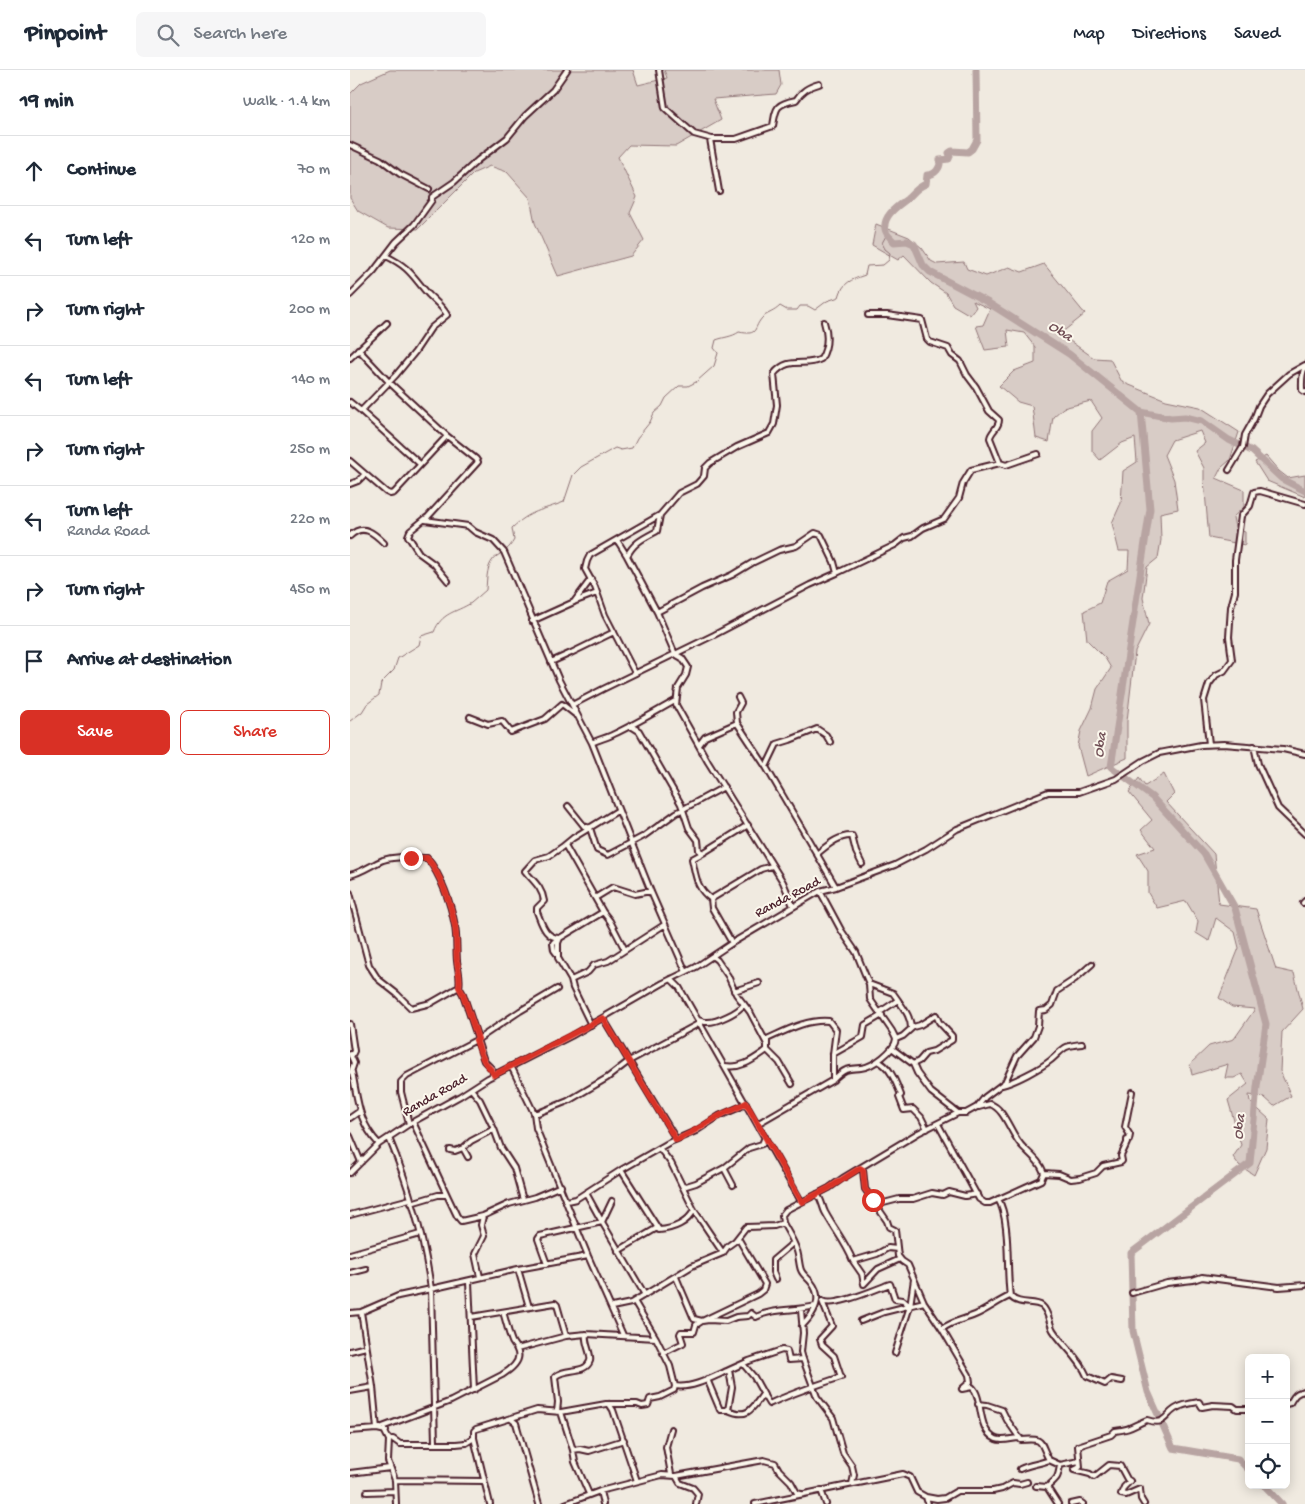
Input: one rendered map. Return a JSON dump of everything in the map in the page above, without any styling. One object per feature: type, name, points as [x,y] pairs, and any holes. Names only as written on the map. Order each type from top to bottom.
[{"type":"street","points":[[350,295],[373,272],[396,242],[417,222],[432,200],[432,197],[454,182],[478,160],[507,138],[525,116],[553,90],[567,70]]},
{"type":"street","points":[[659,70],[665,108],[694,134],[710,139],[736,138],[773,126],[775,110],[781,104],[796,100],[801,92],[819,84]]},
{"type":"street","points":[[710,139],[719,191]]},
{"type":"street","points":[[350,145],[380,159],[400,174],[429,189]]},
{"type":"street","points":[[361,411],[415,352],[431,328],[447,315],[445,310],[428,294],[412,273],[400,263],[386,256]]},
{"type":"street","points":[[868,315],[887,314],[922,320],[927,339],[930,342],[948,348],[952,355],[960,361],[990,411],[999,420],[998,426],[990,438],[1000,463]]},
{"type":"street","points":[[635,673],[605,615],[591,579],[585,569],[590,555],[660,515],[679,493],[697,484],[704,476],[705,468],[710,463],[738,447],[769,433],[774,424],[777,404],[774,374],[778,369],[794,362],[815,362],[821,359],[827,340],[824,322]]},
{"type":"street","points":[[350,358],[387,323]]},
{"type":"street","points":[[358,350],[389,382],[478,462],[425,520]]},
{"type":"street","points":[[1305,366],[1302,372],[1302,390],[1305,392]]},
{"type":"street","points":[[1229,470],[1243,447],[1245,435],[1267,394],[1289,374],[1305,366]]},
{"type":"street","points":[[350,402],[420,464]]},
{"type":"street","points":[[350,461],[390,494],[394,493],[447,436]]},
{"type":"street","points":[[572,706],[944,519],[960,498],[963,483],[971,470],[1000,463],[1013,466],[1018,461],[1038,454]]},
{"type":"street","points":[[350,484],[365,474]]},
{"type":"street","points":[[1209,744],[1204,700],[1208,684],[1216,675],[1224,671],[1232,660],[1229,637],[1231,607],[1235,592],[1236,560],[1241,516],[1250,506],[1254,492],[1260,491],[1305,504]]},
{"type":"street","points":[[627,556],[637,542],[657,531],[660,515]]},
{"type":"street","points":[[448,581],[434,564],[419,553],[408,536],[410,531],[426,518],[425,520],[468,526],[475,532],[493,540],[504,552],[532,621],[572,706],[592,743],[664,925],[686,972]]},
{"type":"street","points":[[350,536],[354,532],[363,529],[375,534],[384,543]]},
{"type":"street","points":[[657,612],[779,550],[796,546],[815,533],[821,535],[838,573]]},
{"type":"street","points":[[617,540],[657,612],[675,654],[682,658],[688,667],[688,671],[678,688],[675,701],[677,709],[783,882],[793,906]]},
{"type":"street","points":[[574,602],[591,579]]},
{"type":"street","points":[[532,621],[597,593]]},
{"type":"street","points":[[551,662],[614,632]]},
{"type":"street","points":[[738,697],[741,703],[736,712],[737,723],[766,767],[836,887]]},
{"type":"street","points":[[592,743],[631,726],[642,718],[675,701]]},
{"type":"street","points":[[470,717],[488,724],[502,721],[511,732],[546,718],[562,704],[578,716]]},
{"type":"street","points":[[699,746],[705,737],[737,723]]},
{"type":"street","points":[[631,726],[639,731],[683,810],[689,828],[698,840],[699,850],[703,853]]},
{"type":"street","points":[[766,767],[774,747],[780,742],[817,729],[830,742]]},
{"type":"street","name":"Randa Road","points":[[350,1173],[379,1144],[478,1083],[591,1025],[686,972],[820,891],[895,865],[957,829],[1048,792],[1084,790],[1116,779],[1142,761],[1160,753],[1209,744],[1283,749],[1305,754]]},
{"type":"street","points":[[1254,746],[1258,764],[1278,808],[1305,834]]},
{"type":"street","points":[[590,828],[596,848],[608,855],[644,836],[676,813],[724,787]]},
{"type":"street","points":[[568,806],[584,826],[590,828]]},
{"type":"street","points":[[558,938],[544,930],[537,912],[537,908],[544,901],[543,893],[525,871],[534,860],[549,856],[572,838],[618,811]]},
{"type":"street","points":[[732,943],[712,908],[711,899],[702,893],[699,887],[692,859],[748,825]]},
{"type":"street","points":[[818,858],[818,853],[830,842],[846,835],[852,836],[862,864]]},
{"type":"street","points":[[565,845],[625,950]]},
{"type":"street","points":[[350,875],[362,872],[381,861],[392,858],[427,858],[435,868],[456,927],[459,987],[463,994],[484,1061],[494,1075]]},
{"type":"street","points":[[711,899],[761,869],[772,866]]},
{"type":"street","points":[[595,898],[613,887],[635,894],[651,892]]},
{"type":"street","points":[[757,1124],[833,1080],[843,1071],[855,1067],[862,1068],[878,1061],[893,1049],[896,1039],[881,1013],[870,999],[869,984],[856,952],[841,930],[820,891]]},
{"type":"street","points":[[350,892],[369,965],[378,979],[411,1008],[431,1003],[459,987]]},
{"type":"street","points":[[558,938],[603,912]]},
{"type":"street","points":[[571,980],[588,972],[594,965],[608,961],[664,925]]},
{"type":"street","points":[[558,938],[557,954],[559,961],[571,980],[591,1025]]},
{"type":"street","points":[[713,956],[728,976],[734,991],[750,1012],[767,1044]]},
{"type":"street","points":[[1002,1085],[1017,1056],[1037,1032],[1039,1011],[1046,1010],[1052,1005],[1057,991],[1092,964]]},
{"type":"street","points":[[671,979],[679,987],[726,1066],[802,1202]]},
{"type":"street","points":[[734,991],[759,982]]},
{"type":"street","points":[[869,984],[893,993],[906,1012],[911,1022],[911,1028]]},
{"type":"street","points":[[557,988],[477,1039],[407,1076],[401,1082],[401,1092],[411,1123],[461,1221],[483,1216],[509,1204],[536,1197],[561,1186]]},
{"type":"street","points":[[832,1054],[863,1037],[865,1025],[898,1000]]},
{"type":"street","points":[[534,1113],[568,1101],[607,1078],[629,1060],[699,1021],[714,1022],[739,1011],[744,1004]]},
{"type":"street","points":[[896,1039],[904,1036],[911,1028],[936,1015],[939,1022],[952,1036],[952,1040],[926,1054],[913,1064]]},
{"type":"street","points":[[603,1018],[676,1140]]},
{"type":"street","points":[[792,1084],[779,1062],[767,1050],[767,1038],[805,1023],[822,1020],[830,1021],[836,1030],[832,1054],[833,1080]]},
{"type":"street","points":[[350,1024],[354,1051],[351,1055],[354,1063],[351,1073],[360,1111],[370,1134],[379,1144]]},
{"type":"street","points":[[978,1107],[985,1098],[1002,1085],[1041,1066],[1052,1059],[1061,1049],[1070,1045],[1082,1044]]},
{"type":"street","points":[[893,1049],[913,1064],[917,1073],[931,1092],[958,1113]]},
{"type":"street","points":[[726,1066],[735,1068],[767,1050]]},
{"type":"street","points":[[878,1061],[887,1066],[901,1095],[899,1097],[904,1110],[913,1109],[928,1128]]},
{"type":"street","points":[[511,1066],[534,1113],[536,1128],[588,1256],[623,1335]]},
{"type":"street","points":[[471,1089],[480,1100],[501,1148],[514,1168],[523,1200]]},
{"type":"street","points":[[1044,1173],[1059,1174],[1071,1179],[1080,1178],[1096,1173],[1103,1166],[1121,1162],[1121,1156],[1128,1144],[1127,1140],[1129,1140],[1130,1135],[1125,1127],[1132,1092]]},
{"type":"street","points":[[567,1201],[576,1199],[621,1170],[746,1103]]},
{"type":"street","points":[[769,1404],[785,1396],[798,1394],[813,1386],[841,1377],[834,1356],[822,1346],[820,1339],[832,1326],[816,1289],[801,1271],[794,1243],[783,1223],[783,1214],[928,1128],[958,1113],[966,1113],[990,1104],[998,1108],[1020,1144],[1032,1154],[1042,1168],[1044,1173],[1041,1180],[998,1199],[984,1203],[977,1194],[938,1124]]},
{"type":"street","points":[[350,1118],[360,1111]]},
{"type":"street","points":[[450,1150],[455,1151],[463,1148],[471,1141],[494,1129]]},
{"type":"street","points":[[350,1136],[362,1162]]},
{"type":"street","points":[[683,1187],[696,1183],[724,1168],[750,1148],[762,1144],[765,1137]]},
{"type":"street","points":[[389,1138],[411,1201],[431,1289],[435,1443]]},
{"type":"street","points":[[463,1148],[468,1157]]},
{"type":"street","points":[[660,1149],[671,1163],[694,1210],[723,1253]]},
{"type":"street","points":[[724,1168],[733,1185]]},
{"type":"street","points":[[860,1168],[863,1170],[865,1189],[889,1227],[896,1232],[897,1249],[900,1259],[908,1265],[924,1302],[969,1375],[970,1382],[962,1389],[972,1387],[975,1390],[986,1430],[996,1439],[1020,1438],[1022,1440],[1034,1438],[1043,1444],[1049,1460]]},
{"type":"street","points":[[621,1170],[661,1230],[677,1227],[694,1210]]},
{"type":"street","points":[[876,1205],[899,1199],[913,1199],[932,1193],[943,1195],[949,1192],[966,1196],[977,1194]]},
{"type":"street","points":[[586,1193],[618,1252],[645,1295]]},
{"type":"street","points":[[817,1194],[821,1199],[825,1212],[862,1274],[864,1284],[878,1269],[900,1259]]},
{"type":"street","points":[[350,1215],[438,1195],[447,1195]]},
{"type":"street","points":[[998,1199],[1003,1207],[1010,1296],[1017,1301],[1040,1305],[1043,1308],[1049,1324],[1085,1368],[1088,1376],[1105,1384],[1111,1379],[1122,1380]]},
{"type":"street","points":[[602,1222],[612,1201]]},
{"type":"street","points":[[480,1278],[475,1254],[484,1236],[483,1216]]},
{"type":"street","points":[[547,1264],[538,1237],[602,1222]]},
{"type":"street","points":[[612,1307],[634,1301],[692,1266],[723,1253],[746,1227],[774,1226],[783,1223]]},
{"type":"street","points":[[618,1252],[658,1228]]},
{"type":"street","points":[[350,1254],[420,1234]]},
{"type":"street","points":[[663,1353],[683,1343],[681,1332],[694,1332],[696,1325],[702,1321],[763,1290],[765,1284],[738,1238]]},
{"type":"street","points":[[776,1279],[773,1272],[773,1260],[794,1243]]},
{"type":"street","points":[[853,1261],[877,1254],[888,1248],[897,1249]]},
{"type":"street","points":[[350,1313],[361,1312],[398,1296],[469,1282],[518,1269],[588,1256]]},
{"type":"street","points":[[350,1273],[366,1269]]},
{"type":"street","points":[[518,1269],[529,1306]]},
{"type":"street","points":[[676,1277],[694,1319],[702,1321],[726,1321],[736,1317],[748,1316],[751,1313],[756,1317],[768,1312],[801,1310],[816,1306]]},
{"type":"street","points":[[1132,1292],[1202,1277],[1279,1287],[1305,1285]]},
{"type":"street","points":[[896,1353],[910,1306],[914,1279]]},
{"type":"street","points":[[469,1282],[474,1390]]},
{"type":"street","points":[[820,1300],[829,1303],[857,1297],[890,1284],[895,1299],[903,1300],[910,1306]]},
{"type":"street","points":[[942,1329],[949,1324],[976,1315],[1010,1296]]},
{"type":"street","points":[[802,1326],[808,1320],[820,1300]]},
{"type":"street","points":[[490,1504],[474,1438],[474,1431],[476,1429],[537,1410],[559,1412],[609,1404],[648,1405],[650,1399],[674,1390],[675,1386],[670,1366],[634,1301]]},
{"type":"street","points":[[861,1321],[884,1312],[924,1302]]},
{"type":"street","points":[[471,1317],[556,1303],[566,1336]]},
{"type":"street","points":[[801,1310],[801,1352],[803,1359],[821,1404],[833,1418],[843,1453],[854,1470],[852,1484]]},
{"type":"street","points":[[361,1312],[377,1429]]},
{"type":"street","points":[[350,1431],[377,1429],[434,1408],[474,1390],[510,1370],[517,1362],[517,1349],[511,1339],[503,1312]]},
{"type":"street","points":[[517,1349],[566,1336],[586,1334],[656,1338]]},
{"type":"street","points":[[586,1334],[585,1342],[590,1357],[588,1364],[580,1370],[562,1372],[555,1376],[559,1412],[573,1450],[575,1462],[589,1494]]},
{"type":"street","points":[[350,1351],[366,1347]]},
{"type":"street","points":[[675,1386],[681,1387],[707,1380],[785,1349],[789,1360],[803,1359]]},
{"type":"street","points":[[744,1364],[754,1377],[769,1404]]},
{"type":"street","points":[[728,1410],[732,1387],[729,1370]]},
{"type":"street","points":[[707,1380],[720,1410],[746,1413],[750,1411],[763,1394],[769,1404]]},
{"type":"street","points":[[350,1391],[372,1387]]},
{"type":"street","points":[[1290,1403],[1294,1395],[1305,1391]]},
{"type":"street","points":[[1144,1504],[1141,1499],[1140,1489],[1126,1495],[1121,1494],[1124,1487],[1130,1481],[1120,1466],[1109,1465],[1094,1478],[1090,1474],[1074,1470],[1080,1467],[1081,1464],[1078,1446],[1111,1435],[1117,1430],[1125,1431],[1147,1420],[1152,1422],[1164,1420],[1177,1407],[1199,1402],[1202,1407],[1213,1405],[1245,1409]]},
{"type":"street","points":[[609,1404],[624,1440],[637,1481]]},
{"type":"street","points":[[978,1404],[1002,1410],[1020,1438]]},
{"type":"street","points":[[510,1419],[516,1424],[540,1504]]},
{"type":"street","points":[[377,1429],[386,1431],[388,1440],[387,1452],[394,1480],[396,1504]]},
{"type":"street","points":[[671,1429],[666,1447],[673,1475],[680,1483],[692,1488],[698,1494],[696,1504]]},
{"type":"street","points":[[388,1440],[393,1439],[400,1444],[456,1444],[466,1443],[474,1438]]},
{"type":"street","points":[[573,1450],[580,1448],[589,1450],[624,1440]]},
{"type":"street","points":[[564,1504],[589,1494],[662,1475],[673,1475],[764,1460],[776,1463],[779,1470],[791,1482],[797,1493],[801,1494]]},
{"type":"street","points":[[1020,1469],[1049,1460],[1060,1465],[1079,1461]]},
{"type":"street","points":[[1036,1486],[1047,1487],[1057,1479],[1060,1465]]},
{"type":"street","points":[[350,1473],[390,1468]]},
{"type":"street","points":[[755,1504],[907,1474],[917,1492],[926,1497],[937,1499],[945,1498],[961,1491],[993,1491],[1006,1488],[1013,1483],[1027,1482]]},
{"type":"street","points":[[394,1480],[484,1481]]},
{"type":"street","points":[[1047,1487],[1058,1504]]},
{"type":"street","points":[[821,1490],[826,1504]]},
{"type":"street","points":[[367,1492],[395,1491]]},
{"type":"street","points":[[600,1491],[603,1504]]},
{"type":"street","points":[[926,1497],[928,1504]]},
{"type":"street","points":[[1072,1504],[1080,1502],[1083,1504]]},
{"type":"shaded area","points":[[390,70],[633,70],[638,85],[667,78],[664,70],[779,70],[781,85],[776,94],[713,99],[721,120],[676,146],[629,145],[618,157],[637,197],[630,213],[644,240],[631,256],[558,276],[535,223],[530,198],[507,172],[490,166],[474,173],[418,229],[388,228],[358,211],[350,198],[350,94],[361,83]]},
{"type":"shaded area","points":[[876,224],[909,237],[922,248],[931,261],[937,264],[964,262],[967,269],[986,276],[1009,267],[1022,272],[1044,264],[1085,314],[1060,334],[1094,358],[1110,359],[1122,382],[1166,400],[1200,407],[1239,432],[1230,460],[1221,468],[1216,478],[1244,490],[1244,507],[1233,517],[1235,528],[1245,532],[1245,545],[1209,538],[1204,468],[1195,451],[1205,443],[1200,431],[1172,440],[1164,455],[1174,480],[1178,509],[1160,513],[1161,540],[1158,558],[1147,567],[1143,598],[1149,624],[1135,652],[1127,721],[1127,758],[1086,776],[1078,746],[1081,731],[1092,708],[1097,689],[1111,668],[1105,658],[1087,640],[1084,611],[1100,603],[1107,581],[1128,569],[1129,551],[1119,551],[1112,523],[1121,503],[1123,471],[1137,462],[1135,438],[1122,443],[1100,460],[1092,451],[1092,431],[1102,418],[1091,401],[1063,408],[1053,417],[1049,442],[1036,438],[1032,406],[1018,402],[999,386],[1014,371],[1035,363],[1035,347],[1024,333],[1007,330],[1009,347],[985,350],[976,326],[983,325],[990,309],[973,301],[976,307],[970,315],[953,305],[946,293],[931,283],[904,255],[898,260],[872,245]]},
{"type":"shaded area","points":[[1266,456],[1288,478],[1305,475],[1305,497],[1267,481],[1255,462]]},
{"type":"shaded area","points":[[1164,774],[1174,794],[1166,802],[1214,854],[1219,904],[1256,909],[1276,969],[1294,973],[1303,1009],[1282,1032],[1280,1071],[1291,1096],[1274,1106],[1264,1097],[1249,1095],[1250,1102],[1269,1119],[1266,1148],[1254,1175],[1239,1165],[1233,1157],[1241,1145],[1228,1100],[1248,1084],[1242,1074],[1234,1078],[1225,1078],[1228,1064],[1192,1075],[1190,1064],[1209,1046],[1234,1039],[1255,1009],[1232,1007],[1219,998],[1239,948],[1235,932],[1216,918],[1209,941],[1196,933],[1198,921],[1186,901],[1157,908],[1148,893],[1148,871],[1137,854],[1155,848],[1141,830],[1152,820],[1129,792],[1139,778],[1145,786]]},
{"type":"waterway","name":"Oba","points":[[976,70],[977,140],[972,149],[968,152],[952,151],[949,153],[949,159],[940,160],[940,166],[937,170],[933,174],[927,175],[926,184],[918,188],[889,215],[886,219],[885,229],[887,235],[894,242],[907,241],[914,244],[923,265],[930,272],[987,302],[1069,354],[1141,412],[1150,509],[1111,767],[1152,797],[1204,854],[1235,908],[1266,1024],[1257,1087],[1250,1163],[1131,1253],[1133,1331],[1148,1392],[1173,1448],[1238,1459],[1245,1466]]},
{"type":"waterway","points":[[350,721],[379,695],[381,683],[394,670],[398,658],[419,645],[421,636],[434,632],[441,620],[471,603],[486,590],[488,572],[493,559],[508,548],[514,540],[512,528],[531,514],[564,502],[573,475],[581,467],[615,448],[621,450],[632,448],[666,398],[679,386],[688,386],[696,382],[714,366],[718,353],[714,348],[716,340],[739,332],[753,332],[763,317],[780,306],[787,310],[797,310],[800,306],[808,306],[815,310],[827,301],[839,297],[848,282],[865,275],[867,266],[883,265],[889,260],[890,253],[882,243],[887,234]]},
{"type":"waterway","points":[[1141,412],[1171,418],[1185,417],[1202,421],[1229,440],[1252,451],[1282,479],[1305,491]]},
{"type":"waterway","name":"Oba","points":[[1268,1489],[1282,1504]]},
{"type":"route","points":[[411,858],[427,858],[435,868],[442,884],[456,927],[459,987],[478,1039],[476,1040],[480,1051],[486,1065],[491,1068],[494,1075],[603,1018],[676,1140],[746,1103],[802,1202],[829,1188],[860,1168],[863,1170],[865,1189],[873,1200]]}]
